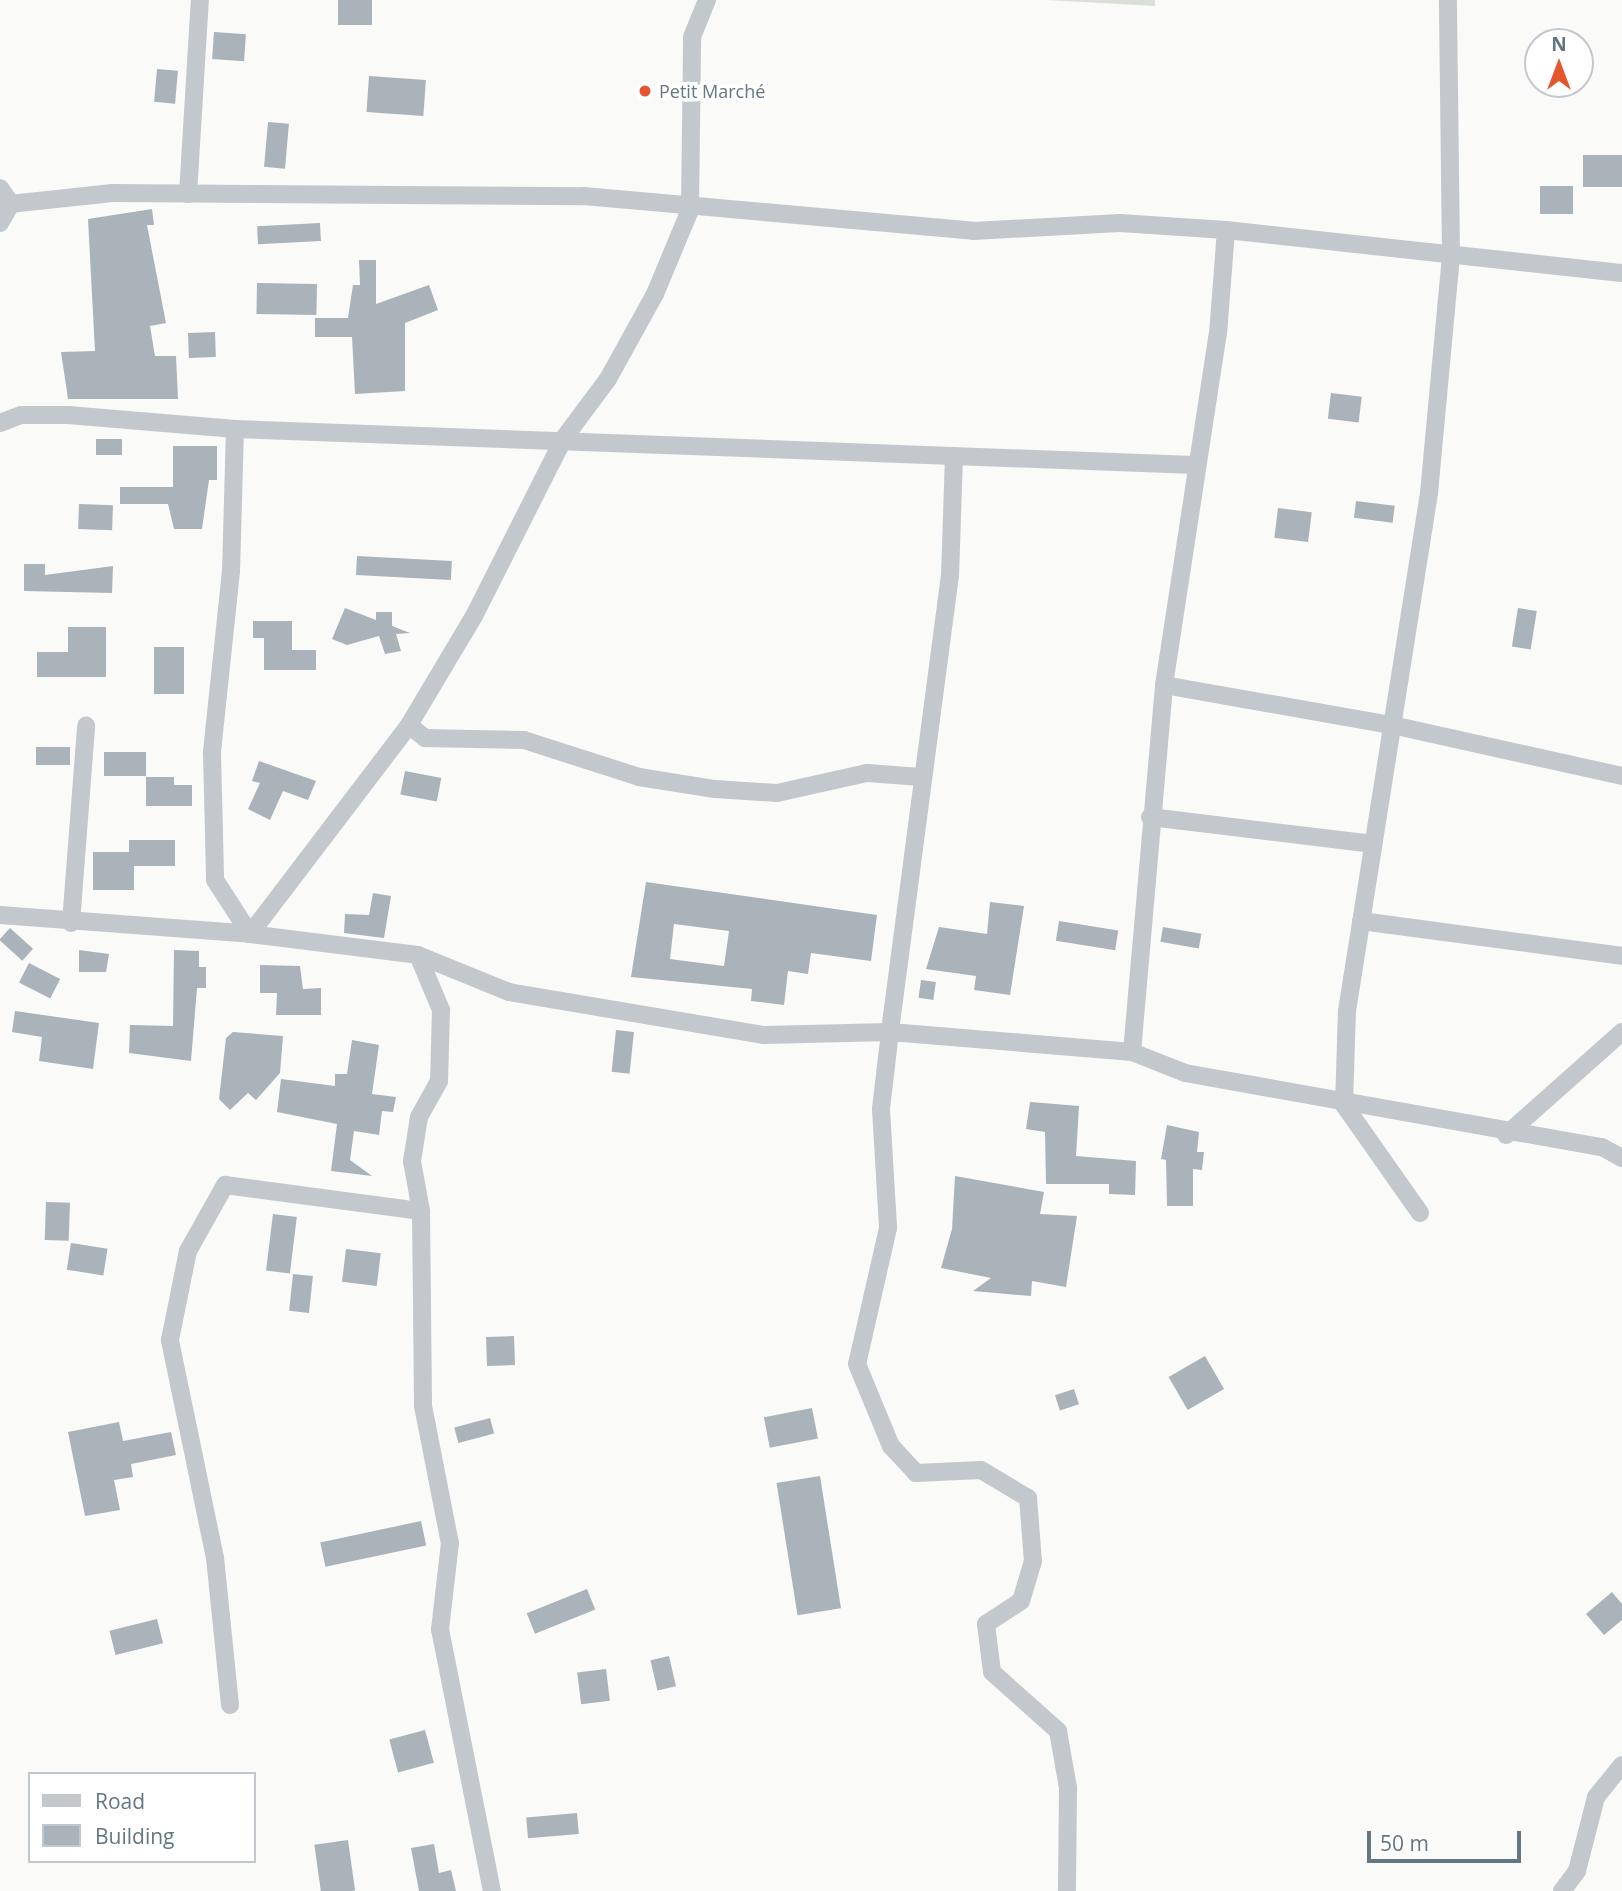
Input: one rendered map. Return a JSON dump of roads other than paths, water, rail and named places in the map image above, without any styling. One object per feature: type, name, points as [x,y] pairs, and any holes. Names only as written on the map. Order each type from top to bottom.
[{"type":"street","points":[[188,194],[200,0]]},
{"type":"street","points":[[250,933],[409,725],[474,616],[564,438],[608,379],[655,294],[690,205],[692,37],[707,0]]},
{"type":"street","points":[[1420,1213],[1344,1105],[1347,1011],[1429,493],[1451,254],[1448,0]]},
{"type":"street","points":[[0,188],[6,204],[0,223]]},
{"type":"street","points":[[6,204],[112,193],[584,196],[973,231],[1120,223],[1226,230],[1622,273]]},
{"type":"street","points":[[1132,1052],[1150,817],[1164,685],[1194,465],[1219,334],[1226,230]]},
{"type":"street","points":[[0,423],[21,415],[68,415],[235,429],[564,438],[1194,465]]},
{"type":"street","points":[[235,429],[230,583],[212,753],[215,880],[250,933]]},
{"type":"street","points":[[954,456],[950,575],[921,777],[881,1109],[888,1227],[857,1364],[891,1446],[916,1473],[981,1470],[1028,1498],[1033,1561],[1021,1601],[986,1623],[992,1672],[1058,1731],[1068,1788],[1067,1891]]},
{"type":"street","points":[[1164,685],[1392,725],[1622,776]]},
{"type":"street","points":[[409,725],[425,738],[524,740],[639,777],[715,789],[777,793],[867,773],[921,777]]},
{"type":"street","points":[[71,923],[86,726]]},
{"type":"street","points":[[1150,817],[1373,844]]},
{"type":"street","points":[[0,915],[71,923],[250,933],[418,955],[509,992],[764,1035],[890,1032],[1132,1052],[1185,1073],[1506,1135],[1602,1147],[1622,1158]]},
{"type":"street","points":[[1361,920],[1622,956]]},
{"type":"street","points":[[418,955],[442,1010],[443,1046],[439,1081],[419,1117],[412,1161],[421,1212],[423,1406],[450,1543],[440,1629],[492,1891]]},
{"type":"street","points":[[1506,1135],[1622,1032]]},
{"type":"street","points":[[230,1705],[217,1624],[215,1558],[170,1340],[188,1251],[225,1185],[421,1212]]},
{"type":"street","points":[[1562,1891],[1577,1871],[1596,1797],[1622,1765]]},
{"type":"place","name":"Petit Marché","points":[[645,91]]}]
